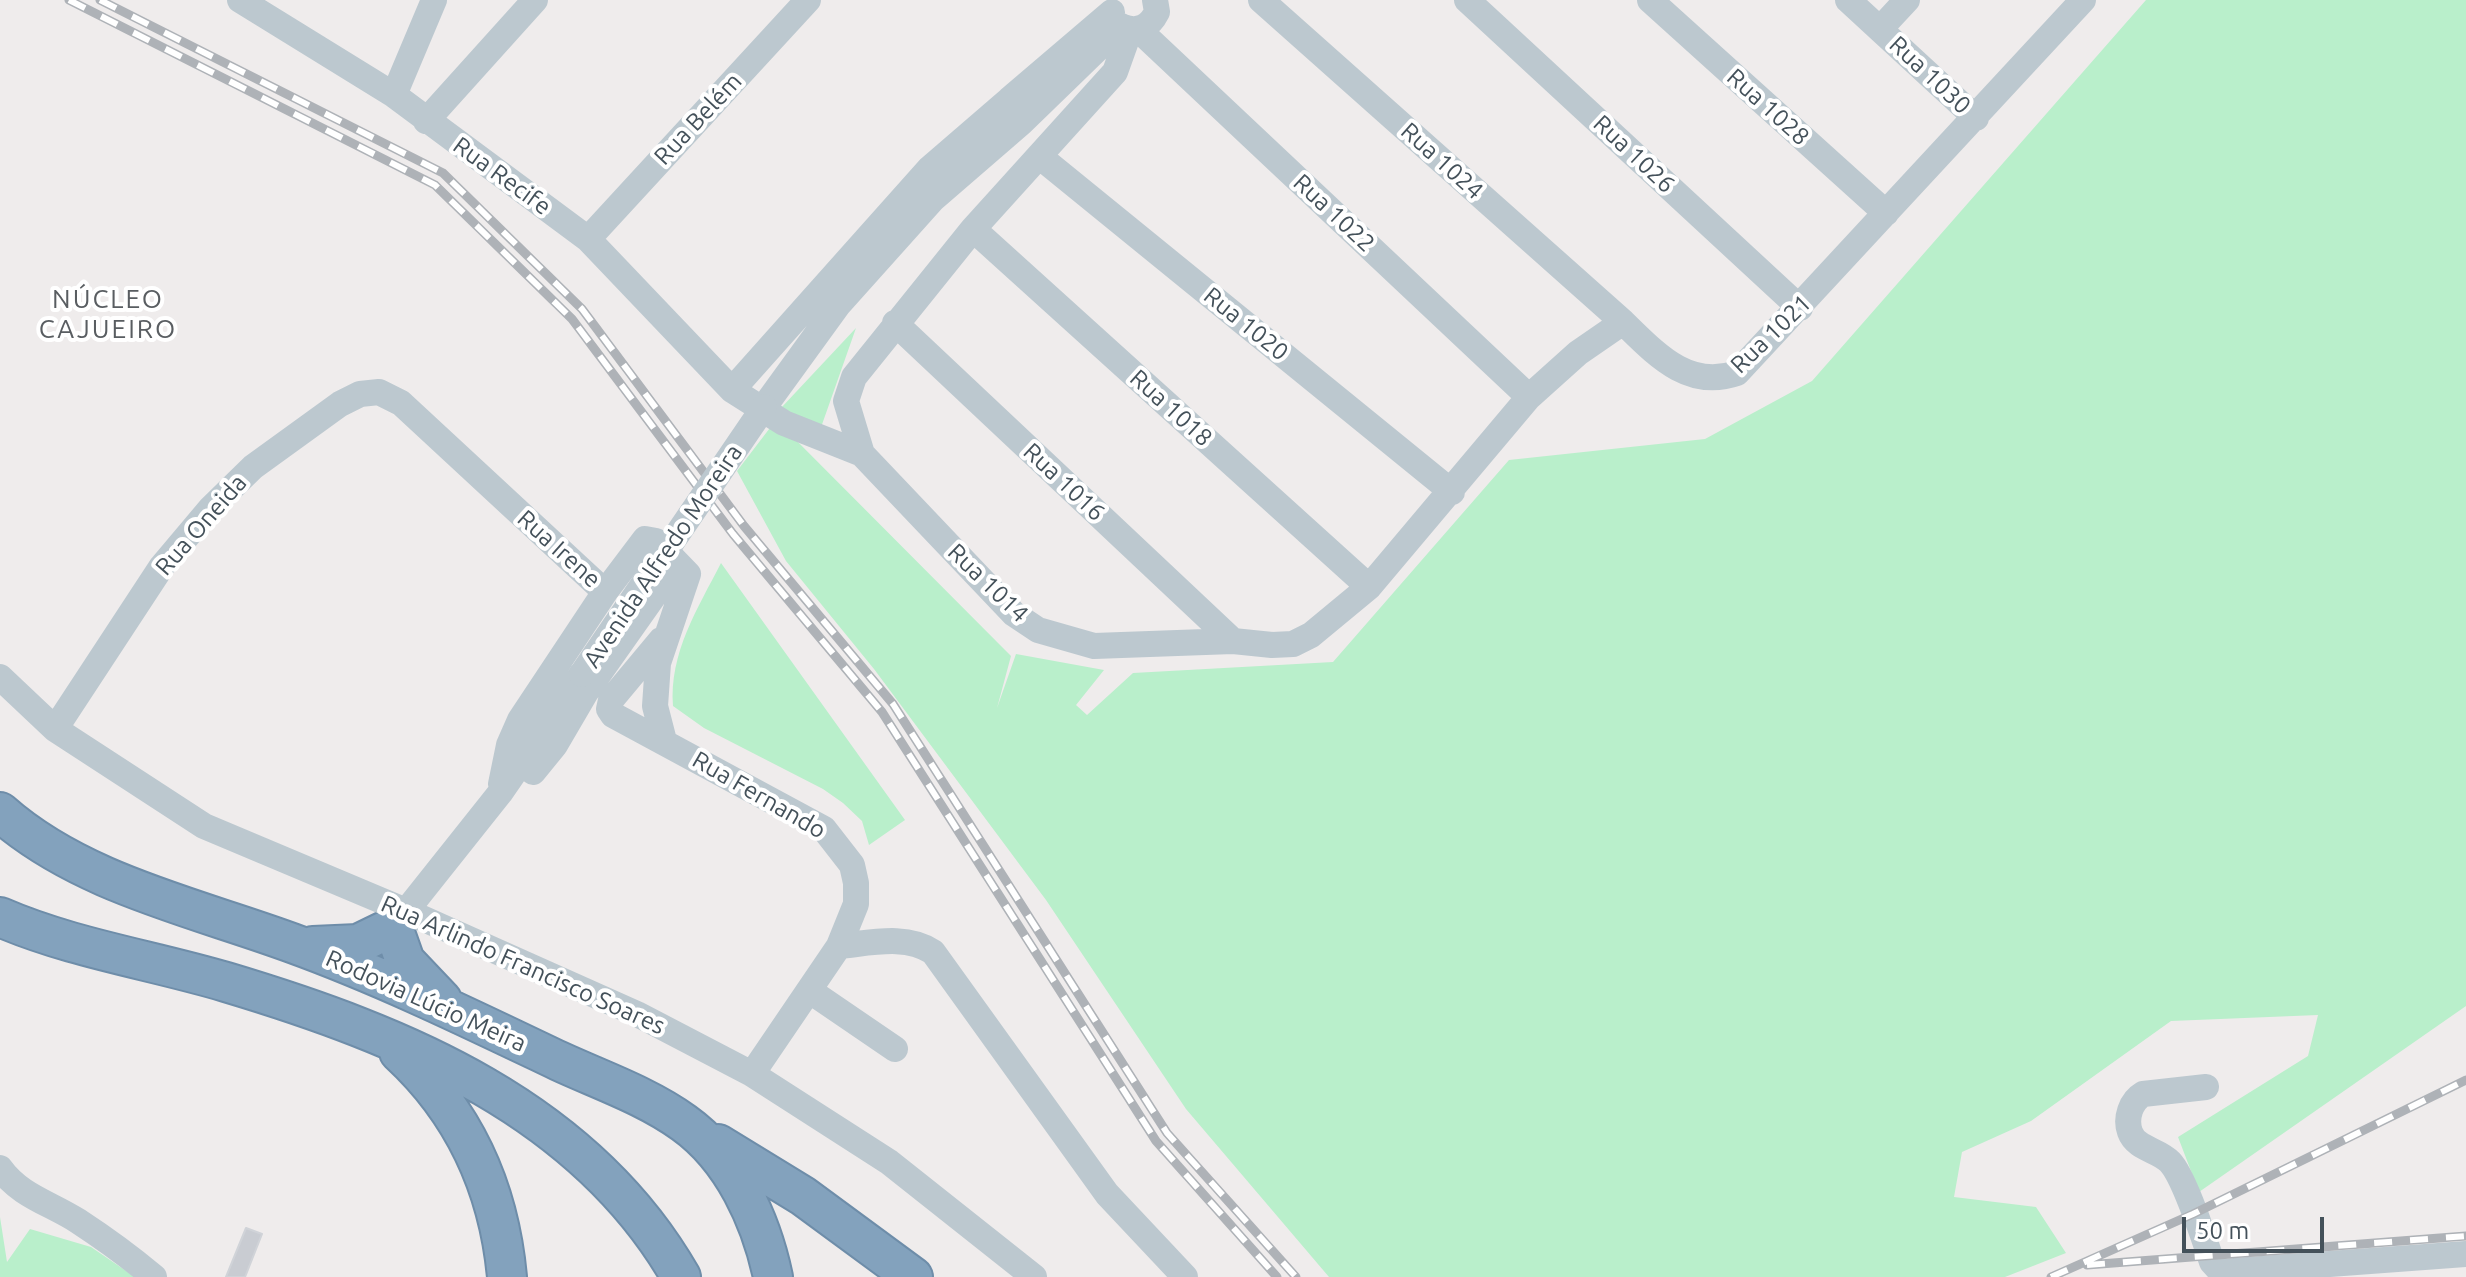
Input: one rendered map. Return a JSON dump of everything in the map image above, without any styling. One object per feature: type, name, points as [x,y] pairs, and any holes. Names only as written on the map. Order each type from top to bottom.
[{"type":"highway","name":"Rodovia Lúcio Meira","points":[[0,812],[50,847],[102,874],[218,920],[290,942],[452,1010],[685,1123],[735,1177],[760,1232],[773,1277]]},
{"type":"highway","points":[[0,917],[228,983],[382,1037],[482,1083],[566,1141],[622,1196],[682,1275]]},
{"type":"highway","points":[[290,942],[339,947],[358,944],[400,919],[405,961],[452,1010]]},
{"type":"highway","points":[[382,1037],[429,1083],[475,1151],[497,1219],[507,1277]]},
{"type":"highway","points":[[685,1123],[803,1196],[913,1277]]},
{"type":"highway","points":[[746,1277],[755,1260],[760,1232]]},
{"type":"street","name":"Rua Recife","points":[[240,0],[394,95],[588,239],[732,390]]},
{"type":"street","points":[[394,95],[434,0]]},
{"type":"street","points":[[426,121],[535,0]]},
{"type":"street","name":"Rua Belém","points":[[588,239],[808,0]]},
{"type":"street","points":[[862,454],[846,401],[854,377],[973,229],[1115,72],[1119,14],[1153,20],[1155,0]]},
{"type":"street","name":"Rua 1024","points":[[1261,0],[1623,322]]},
{"type":"street","name":"Rua 1026","points":[[1467,0],[1800,308]]},
{"type":"street","name":"Rua 1028","points":[[1650,0],[1886,213]]},
{"type":"street","name":"Rua 1030","points":[[1848,0],[1976,118]]},
{"type":"street","points":[[1880,29],[1907,0]]},
{"type":"street","name":"Rua 1021","points":[[1623,322],[1656,354],[1681,372],[1703,379],[1720,379],[1737,373],[2083,0]]},
{"type":"street","name":"Avenida Alfredo Moreira","points":[[732,390],[930,168],[1010,99],[1119,14]]},
{"type":"street","name":"Avenida Alfredo Moreira","points":[[936,196],[1021,123],[1119,14]]},
{"type":"street","name":"Rua 1022","points":[[1119,14],[1529,397]]},
{"type":"street","name":"Avenida Alfredo Moreira","points":[[400,919],[500,793],[802,353],[838,305],[936,196],[1010,99]]},
{"type":"street","name":"Rua 1020","points":[[1039,156],[1452,492]]},
{"type":"street","name":"Rua 1018","points":[[973,229],[1369,587]]},
{"type":"street","points":[[1369,587],[1529,397],[1578,353],[1623,322]]},
{"type":"street","name":"Rua 1016","points":[[895,323],[1233,641]]},
{"type":"street","name":"Rua 1014","points":[[732,390],[784,423],[862,454],[1014,614],[1038,630],[1094,646],[1233,641],[1293,644],[1311,635],[1369,587]]},
{"type":"street","name":"Rua Oneida","points":[[55,729],[162,566],[210,509],[253,467],[340,404],[360,394],[379,392],[401,403]]},
{"type":"street","name":"Rua Irene","points":[[401,403],[605,592],[645,539],[656,541],[677,563]]},
{"type":"street","points":[[500,793],[525,782],[555,745],[586,692],[677,563],[688,579],[668,632],[655,686],[655,706],[664,741]]},
{"type":"street","points":[[500,793],[509,745],[520,720],[605,592]]},
{"type":"street","name":"Rua Fernando","points":[[668,632],[611,700],[609,709],[613,715],[813,822],[840,845],[852,865],[856,883],[856,904],[839,946],[752,1074]]},
{"type":"street","name":"Rua Arlindo Francisco Soares","points":[[0,677],[55,729],[204,826],[400,919],[637,1014],[752,1074],[889,1162],[1034,1277]]},
{"type":"street","points":[[839,946],[901,940],[920,943],[933,952],[1107,1194],[1185,1277]]},
{"type":"street","points":[[810,991],[895,1049]]},
{"type":"street","points":[[2206,1087],[2143,1094],[2131,1108],[2129,1127],[2136,1141],[2162,1155],[2174,1167],[2212,1262],[2221,1272],[2466,1254]]},
{"type":"street","points":[[0,1168],[12,1183],[42,1204],[74,1218],[154,1277]]},
{"type":"green space","points":[[2146,0],[2466,0],[2466,1006],[2199,1192],[2178,1137],[2308,1056],[2318,1015],[2171,1021],[2031,1121],[1962,1152],[1954,1197],[2036,1207],[2066,1253],[2005,1277],[1329,1277],[1186,1109],[1046,900],[874,669],[786,561],[737,471],[776,420],[1011,656],[997,708],[1016,654],[1104,670],[1076,705],[1087,715],[1133,673],[1333,662],[1509,460],[1705,439],[1812,381]]},
{"type":"green space","points":[[856,328],[819,433],[781,408]]},
{"type":"green space","points":[[721,563],[905,820],[869,845],[862,821],[843,803],[823,789],[704,728],[673,706],[673,686],[680,649]]},
{"type":"green space","points":[[0,1217],[7,1262],[30,1229],[91,1247],[135,1277],[0,1277]]},
{"type":"building","points":[[246,1228],[262,1234],[245,1277],[226,1277]]},
{"type":"railway","points":[[69,0],[435,185],[572,319],[733,534],[882,712],[1156,1141],[1277,1277]]},
{"type":"railway","points":[[100,0],[443,173],[582,309],[744,526],[893,704],[1167,1133],[1296,1277]]},
{"type":"railway","points":[[2051,1277],[2193,1214],[2466,1080]]},
{"type":"railway","points":[[2087,1265],[2466,1236]]},
{"type":"district","name":"NÚCLEO CAJUEIRO","points":[[108,314]]}]
